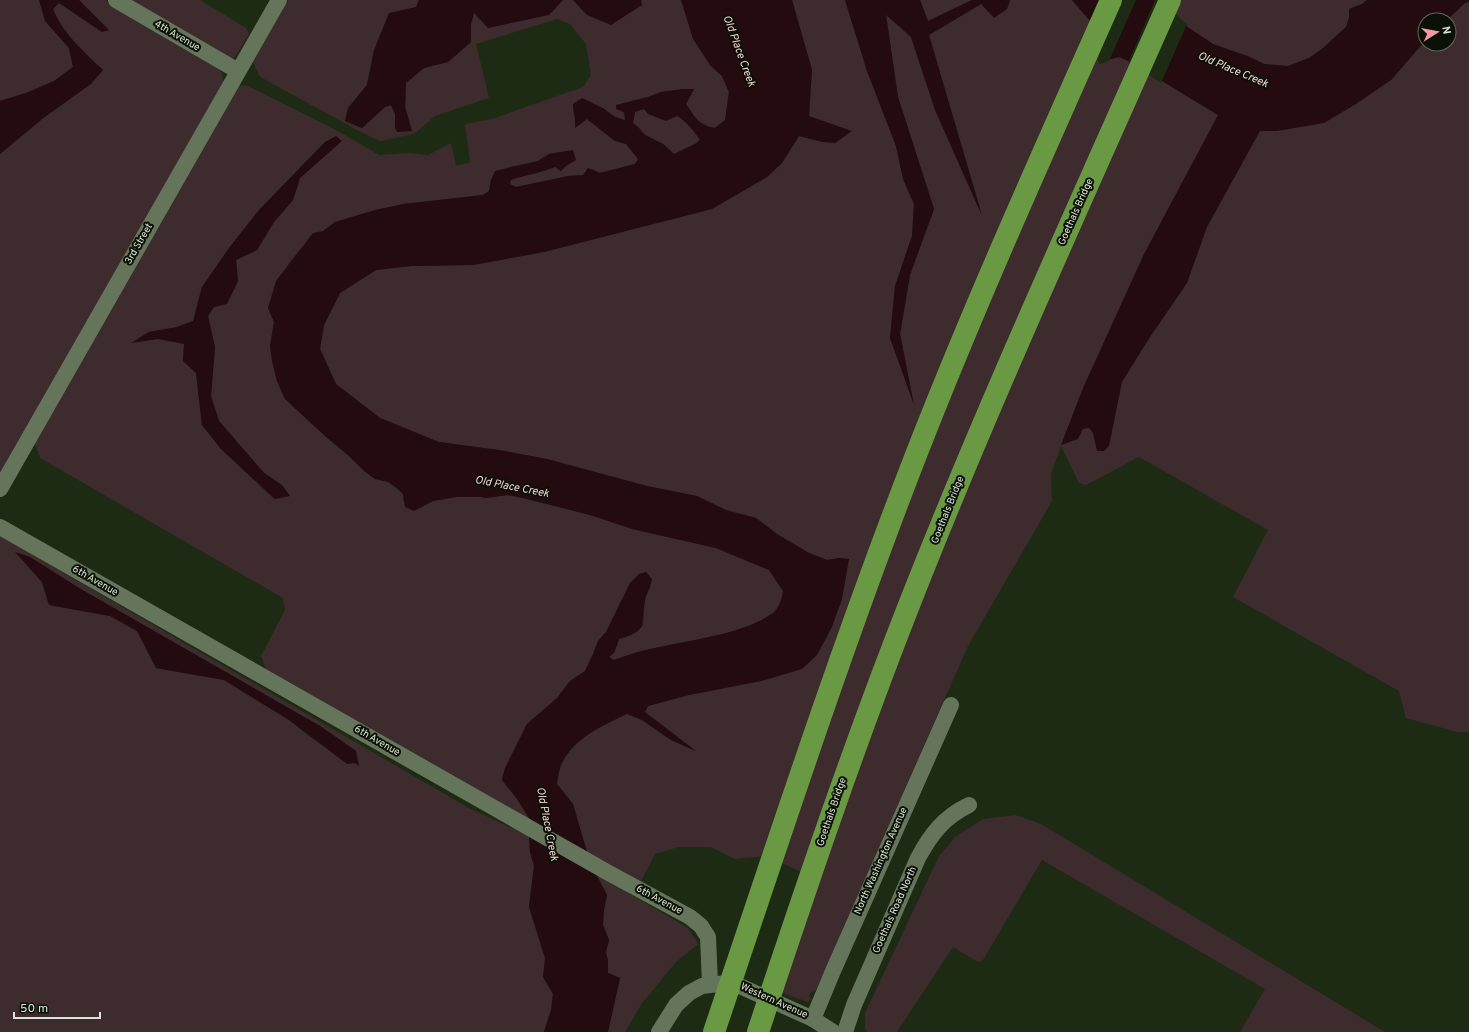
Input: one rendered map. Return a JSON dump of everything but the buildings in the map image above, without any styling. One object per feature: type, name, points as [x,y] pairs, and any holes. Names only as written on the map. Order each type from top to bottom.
[{"type":"highway","points":[[714,1032],[841,656],[902,492],[979,299],[1111,0]]},
{"type":"highway","name":"Goethals Bridge","points":[[758,1032],[842,783],[911,600],[990,407],[1170,0]]},
{"type":"street","name":"4th Avenue","points":[[116,0],[238,71]]},
{"type":"street","name":"3rd Street","points":[[0,489],[279,0]]},
{"type":"street","name":"6th Avenue","points":[[0,527],[607,872],[690,917],[701,926],[708,937],[710,984]]},
{"type":"street","name":"North Washington Avenue","points":[[813,1019],[832,971],[951,705]]},
{"type":"street","name":"Goethals Road North","points":[[845,1032],[854,1004],[926,843],[942,823],[959,810],[969,805]]},
{"type":"street","name":"Western Avenue","points":[[710,984],[734,984],[813,1019],[834,1032]]},
{"type":"street","points":[[659,1032],[676,1005],[695,989],[710,984]]},
{"type":"shaded area","points":[[0,0],[39,0],[45,21],[69,48],[73,67],[54,81],[26,93],[0,101]]},
{"type":"shaded area","points":[[79,0],[105,0],[214,64],[222,73],[224,86],[0,476],[0,154],[102,70],[68,34],[57,18],[53,9],[59,3],[102,32],[108,30]]},
{"type":"shaded area","points":[[129,0],[200,0],[246,28],[249,34],[235,57],[229,59]]},
{"type":"shaded area","points":[[288,0],[419,0],[416,7],[374,50],[367,85],[348,108],[345,121],[362,128],[385,107],[391,105],[395,114],[395,127],[397,131],[412,131],[405,106],[406,83],[424,68],[448,62],[471,42],[471,24],[474,13],[549,15],[563,0],[573,0],[587,15],[642,6],[641,0],[681,0],[710,65],[722,76],[729,92],[725,120],[715,128],[700,123],[694,117],[686,104],[694,89],[661,92],[616,105],[633,123],[635,111],[644,109],[677,116],[684,120],[692,128],[700,140],[674,154],[663,144],[645,135],[639,128],[627,121],[615,117],[603,108],[573,110],[576,119],[575,127],[587,119],[615,141],[626,144],[639,160],[635,164],[600,173],[593,169],[584,175],[568,176],[516,187],[510,184],[510,180],[555,167],[561,171],[566,166],[573,150],[549,154],[538,161],[505,168],[491,180],[489,191],[483,195],[403,204],[335,222],[323,231],[313,234],[289,263],[268,308],[274,322],[270,346],[272,361],[277,381],[285,399],[375,479],[388,482],[403,494],[403,500],[414,511],[433,501],[456,497],[486,498],[508,495],[523,498],[590,515],[632,529],[716,548],[769,570],[783,591],[777,609],[760,621],[729,632],[661,646],[614,660],[609,658],[617,646],[619,639],[627,637],[643,626],[645,598],[651,587],[630,583],[606,632],[598,641],[585,671],[570,681],[557,698],[527,724],[505,768],[502,780],[517,799],[531,821],[266,669],[261,656],[285,610],[283,598],[40,458],[34,441],[236,88],[242,85],[248,86],[338,131],[379,155],[409,153],[428,155],[451,143],[456,166],[470,162],[465,124],[492,119],[583,87],[591,75],[586,44],[570,24],[557,19],[476,44],[489,98],[435,116],[414,134],[380,141],[262,78],[253,62]],"holes":[[[342,140],[300,178],[293,200],[274,222],[257,250],[236,260],[238,281],[227,304],[214,307],[208,316],[215,347],[211,396],[219,421],[264,473],[282,485],[274,499],[221,449],[202,425],[196,373],[183,361],[184,344],[158,338],[132,343],[149,332],[177,327],[193,321],[202,287],[229,248],[259,210],[325,142]]]},
{"type":"shaded area","points":[[792,0],[845,0],[867,71],[896,146],[903,179],[914,204],[912,236],[895,286],[890,338],[913,401],[900,334],[910,275],[934,209],[898,97],[886,14],[911,37],[935,110],[981,211],[929,35],[981,4],[1007,9],[1010,0],[1072,0],[1119,57],[1135,64],[1218,115],[1391,80],[1417,50],[1417,52],[1457,52],[1457,12],[1455,12],[1465,3],[1469,2],[1469,732],[1457,732],[1406,718],[1399,691],[1233,597],[1268,530],[1139,457],[1086,485],[1079,483],[1061,446],[1051,474],[1052,501],[968,646],[816,990],[811,992],[809,996],[811,999],[808,1002],[779,992],[819,880],[766,856],[735,859],[711,847],[678,847],[655,854],[641,881],[587,852],[573,804],[557,784],[562,763],[574,746],[590,733],[627,714],[642,720],[671,740],[693,750],[645,712],[648,706],[689,695],[761,681],[802,669],[843,590],[849,559],[839,558],[827,560],[809,553],[777,534],[756,518],[726,510],[697,496],[647,486],[547,459],[499,450],[439,442],[380,418],[336,384],[320,349],[324,325],[340,293],[376,270],[411,266],[473,265],[544,252],[711,209],[767,177],[782,163],[799,136],[823,142],[809,117],[812,70]]},
{"type":"shaded area","points":[[920,0],[972,0],[928,21]]},
{"type":"shaded area","points":[[1160,0],[1367,0],[1362,4],[1349,9],[1349,18],[1346,27],[1323,48],[1309,58],[1288,66],[1264,64],[1250,57],[1213,44],[1180,22]]},
{"type":"shaded area","points":[[0,536],[469,808],[529,836],[530,852],[534,866],[529,907],[545,958],[543,977],[553,994],[551,1010],[544,1032],[0,1032]],"holes":[[[16,552],[30,557],[79,588],[320,726],[356,751],[358,765],[311,738],[289,720],[224,680],[156,668],[137,631],[110,616],[49,605],[42,582]]]},
{"type":"shaded area","points":[[1015,815],[1041,824],[1385,1032],[1240,1032],[1265,989],[1042,860],[983,960],[978,962],[953,947],[897,1032],[867,1032],[865,1029],[865,1013],[939,856],[955,837],[983,819]]},
{"type":"shaded area","points":[[596,874],[688,928],[698,944],[676,962],[642,1003],[625,1032],[608,1032],[620,978],[608,973],[606,952],[609,940],[603,925],[607,895]]},
{"type":"water","points":[[39,0],[79,0],[109,30],[102,32],[59,3],[53,9],[57,18],[68,34],[103,70],[91,84],[42,119],[0,154],[0,101],[26,93],[54,81],[73,67],[69,48],[45,21]]},
{"type":"water","points":[[419,0],[563,0],[549,15],[488,28],[474,13],[471,24],[471,42],[448,62],[424,68],[406,83],[405,107],[412,131],[397,132],[395,127],[395,114],[391,105],[385,107],[362,128],[345,121],[348,108],[367,85],[374,50],[389,13],[416,7]]},
{"type":"water","points":[[573,0],[641,0],[642,5],[611,25],[587,15]]},
{"type":"water","name":"Old Place Creek","points":[[681,0],[792,0],[812,70],[809,116],[852,131],[835,143],[823,142],[799,136],[782,163],[767,177],[712,209],[544,252],[473,265],[411,266],[376,270],[340,293],[324,325],[320,349],[336,384],[380,418],[439,442],[499,450],[547,459],[647,486],[697,496],[726,510],[756,518],[777,534],[809,553],[827,560],[839,558],[849,559],[842,599],[832,627],[817,655],[802,669],[761,681],[689,695],[648,706],[645,712],[696,751],[671,740],[642,720],[627,714],[590,733],[574,746],[568,754],[561,765],[557,784],[573,804],[587,852],[607,895],[603,925],[609,940],[606,952],[608,973],[620,978],[608,1032],[544,1032],[551,1010],[553,994],[543,977],[545,958],[529,907],[534,866],[530,852],[529,836],[531,821],[517,799],[502,780],[505,768],[527,724],[557,698],[570,681],[585,671],[598,641],[606,632],[630,583],[639,574],[646,572],[652,579],[646,597],[642,626],[635,633],[619,639],[614,653],[609,657],[614,660],[661,646],[729,632],[760,621],[777,609],[783,591],[769,570],[716,548],[632,529],[590,515],[523,498],[508,495],[486,498],[456,497],[433,501],[414,511],[405,507],[403,494],[397,488],[388,482],[375,479],[364,471],[285,399],[277,381],[272,361],[270,346],[274,322],[268,308],[276,281],[313,233],[323,231],[335,222],[375,210],[403,204],[483,195],[489,191],[491,180],[495,171],[538,161],[549,154],[573,150],[576,160],[561,171],[555,167],[511,180],[510,184],[516,187],[568,176],[583,175],[588,168],[600,173],[635,164],[638,159],[626,144],[615,141],[587,119],[575,128],[573,104],[582,98],[603,108],[615,117],[625,120],[624,112],[616,109],[616,105],[661,92],[694,89],[686,104],[701,123],[715,128],[725,120],[729,92],[722,76],[710,65],[693,39]],"holes":[[[644,109],[648,114],[666,121],[677,116],[690,126],[700,140],[674,154],[663,144],[645,135],[633,123],[635,112]]]},
{"type":"water","points":[[845,0],[920,0],[928,21],[972,0],[1010,0],[1007,9],[994,18],[981,4],[929,35],[982,216],[935,110],[911,37],[886,15],[898,97],[934,209],[910,275],[900,334],[914,405],[890,338],[895,286],[912,236],[914,204],[903,179],[896,146],[867,71]]},
{"type":"water","name":"Old Place Creek","points":[[1072,0],[1160,0],[1180,22],[1213,44],[1250,57],[1264,64],[1288,66],[1309,58],[1323,48],[1346,27],[1349,18],[1349,9],[1362,4],[1367,0],[1469,0],[1469,2],[1465,3],[1455,12],[1417,12],[1417,50],[1391,80],[1356,104],[1324,123],[1277,131],[1260,131],[1207,227],[1187,283],[1150,337],[1122,382],[1109,446],[1104,451],[1097,451],[1093,433],[1089,428],[1083,429],[1078,439],[1061,445],[1083,388],[1144,254],[1218,115],[1135,64],[1119,57],[1100,62],[1104,37]]},
{"type":"water","points":[[336,136],[342,141],[300,178],[293,200],[274,222],[257,250],[236,260],[238,281],[227,304],[214,307],[208,316],[215,347],[211,396],[219,421],[264,473],[282,485],[290,496],[275,499],[221,449],[202,425],[196,373],[183,361],[184,344],[158,339],[131,343],[149,332],[177,327],[193,321],[202,287],[229,248],[259,210],[325,142]]},
{"type":"water","points":[[15,552],[30,557],[79,588],[320,726],[356,751],[359,766],[355,763],[347,764],[289,720],[224,680],[156,668],[137,631],[110,616],[49,605],[42,582]]},
{"type":"pier","points":[[1101,0],[1136,0],[1109,61],[1100,64],[1098,61],[1100,50]]},
{"type":"pier","points":[[1155,0],[1163,0],[1187,24],[1161,83],[1134,65],[1128,63]]}]
